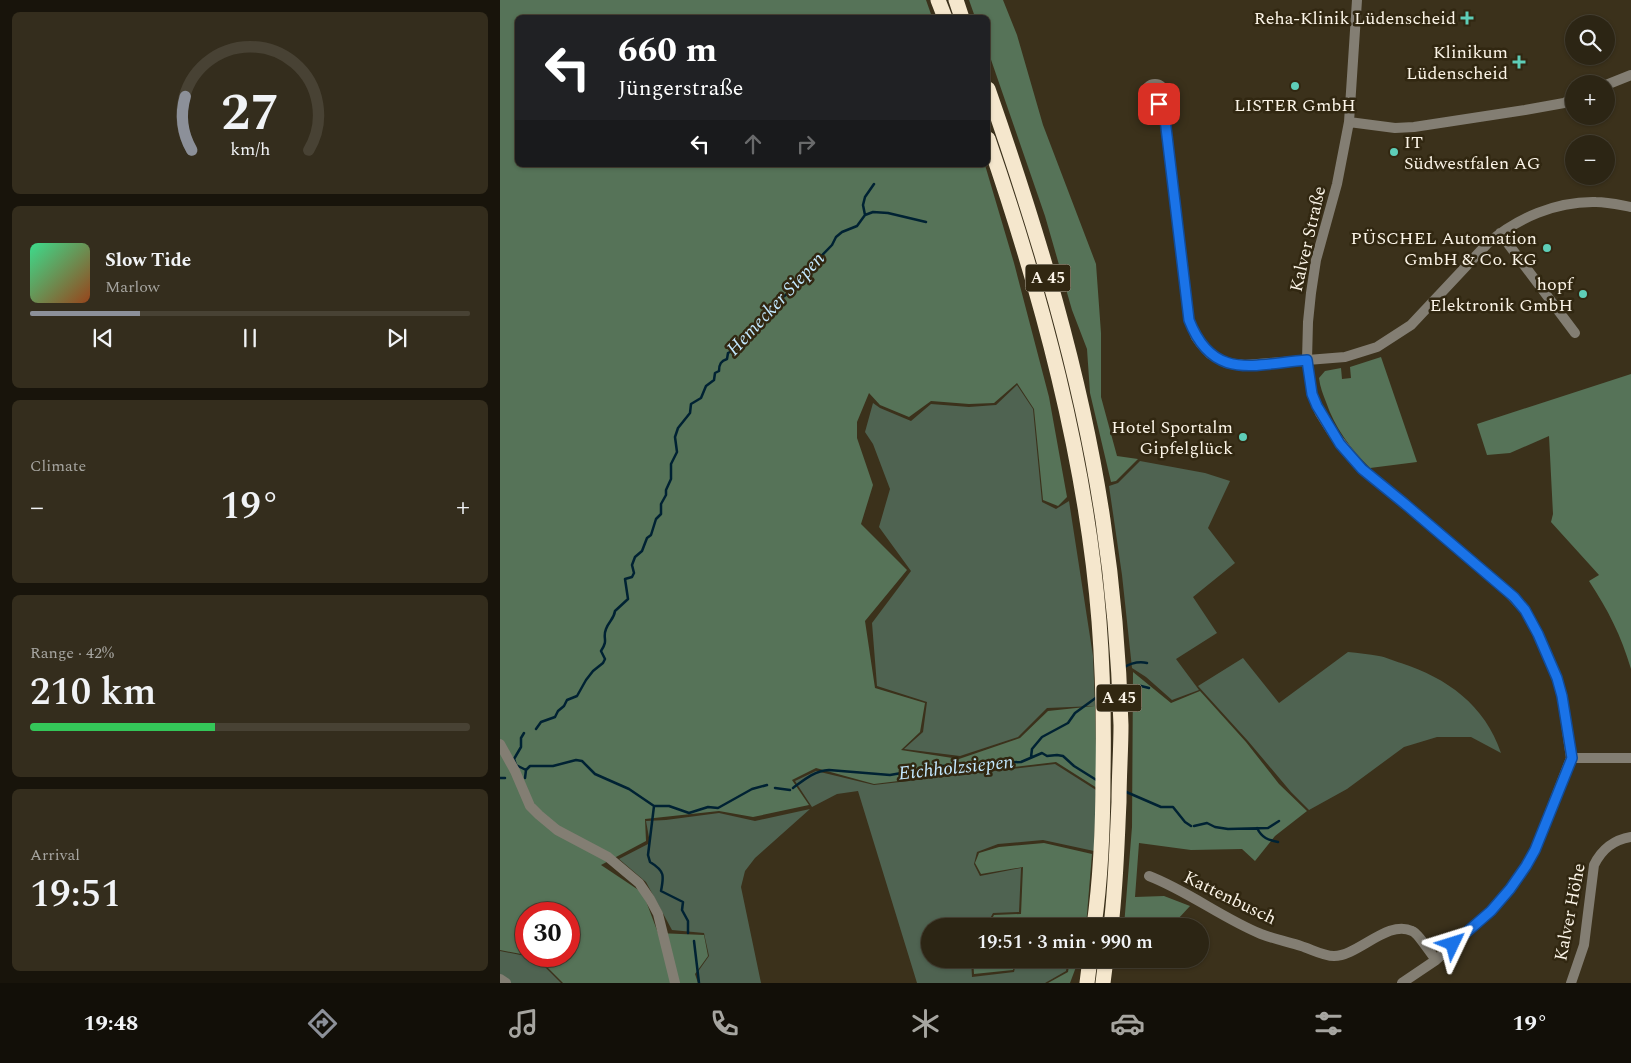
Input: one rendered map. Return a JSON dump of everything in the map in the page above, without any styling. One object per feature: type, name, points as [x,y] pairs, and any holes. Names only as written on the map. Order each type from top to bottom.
[{"type":"highway","points":[[938,0],[944,15]]},
{"type":"highway","points":[[956,0],[961,15]]},
{"type":"highway","name":"A 45","points":[[990,95],[1025,201],[1056,305],[1081,404],[1103,519],[1114,606],[1121,727],[1118,836],[1112,918]]},
{"type":"highway","name":"A 45","points":[[990,146],[1018,232],[1064,402],[1079,474],[1091,549],[1099,620],[1104,725],[1103,823],[1095,918]]},
{"type":"highway","points":[[1087,983],[1089,968]]},
{"type":"highway","points":[[1103,983],[1105,968]]},
{"type":"street","name":"Kalver Straße","points":[[1357,0],[1349,122],[1337,184],[1313,275],[1308,322],[1307,360],[1312,394],[1332,432],[1362,469],[1503,588],[1525,610],[1538,634],[1557,678],[1562,696],[1572,758]]},
{"type":"street","points":[[1615,81],[1631,75]]},
{"type":"street","points":[[1349,122],[1395,128],[1414,127],[1565,102]]},
{"type":"street","points":[[1159,104],[1165,119],[1189,320],[1196,337],[1210,354],[1226,363],[1245,365],[1344,357],[1377,347],[1401,333],[1420,316],[1500,233],[1526,217],[1575,203],[1598,202],[1631,207]]},
{"type":"street","points":[[1500,233],[1575,333]]},
{"type":"street","points":[[500,744],[515,771],[530,806],[546,822],[556,830],[608,856],[639,883],[658,914],[675,983]]},
{"type":"street","points":[[1402,983],[1436,960],[1491,911],[1510,889],[1535,850],[1572,758],[1631,758]]},
{"type":"street","name":"Kalver Höhe","points":[[1571,983],[1584,945],[1594,865],[1608,846],[1631,837]]},
{"type":"street","name":"Kattenbusch","points":[[1149,876],[1260,933],[1334,956],[1345,953],[1398,928],[1412,930],[1436,960]]},
{"type":"street","points":[[500,979],[506,983]]},
{"type":"green space","points":[[500,0],[926,0],[931,15],[515,15],[515,167],[986,167],[1014,263],[1049,397],[1067,497],[1058,506],[1043,500],[1034,409],[1017,383],[994,403],[969,404],[931,401],[909,417],[880,405],[869,393],[857,422],[857,438],[873,485],[861,524],[907,570],[865,621],[875,688],[925,703],[920,732],[901,750],[959,759],[1020,738],[1048,711],[1095,706],[1097,788],[1056,762],[874,784],[816,768],[792,780],[809,805],[753,817],[719,811],[645,819],[646,841],[601,865],[643,893],[658,933],[704,935],[708,956],[695,974],[698,983],[563,983],[547,967],[580,967],[580,902],[515,902],[515,953],[500,950]]},
{"type":"green space","points":[[969,0],[1003,0],[1017,35],[1043,125],[1096,264],[1101,333],[1101,397],[1117,456],[1138,459],[1116,481],[1111,482],[1090,393],[1087,349],[1072,310],[1045,216],[990,57],[990,15],[974,15]]},
{"type":"green space","points":[[1381,357],[1417,462],[1370,468],[1356,453],[1339,429],[1326,402],[1319,378],[1325,371],[1341,368],[1342,379],[1351,378],[1350,367]]},
{"type":"green space","points":[[1631,374],[1631,669],[1613,623],[1589,581],[1599,575],[1551,522],[1553,514],[1549,436],[1510,453],[1487,455],[1477,424]]},
{"type":"green space","points":[[1017,385],[1033,409],[1042,502],[1056,509],[1069,501],[1093,656],[1095,706],[1047,708],[1018,737],[960,756],[904,749],[923,732],[927,702],[877,686],[872,623],[911,571],[879,527],[890,489],[873,444],[865,432],[873,403],[880,408],[911,421],[931,404],[969,407],[996,405]]},
{"type":"green space","points":[[1140,461],[1205,473],[1230,481],[1208,528],[1235,563],[1193,597],[1217,633],[1176,659],[1199,690],[1172,700],[1146,677],[1132,668],[1122,575],[1109,486],[1118,483]]},
{"type":"green space","points":[[1348,652],[1387,658],[1418,669],[1449,685],[1474,707],[1485,721],[1501,753],[1471,737],[1437,737],[1404,747],[1347,789],[1309,810],[1198,686],[1243,658],[1279,703]]},
{"type":"green space","points":[[1133,672],[1171,703],[1200,691],[1246,742],[1279,784],[1307,811],[1275,836],[1255,861],[1242,849],[1191,850],[1139,843],[1135,897],[1164,896],[1190,906],[1179,918],[1125,918],[1132,827]]},
{"type":"green space","points":[[1055,764],[1096,790],[1094,851],[1043,840],[998,844],[977,852],[974,864],[980,876],[1021,868],[1019,912],[993,913],[990,918],[921,918],[921,968],[972,968],[972,977],[1014,972],[1015,968],[1066,968],[1066,971],[1045,983],[917,983],[858,791],[837,794],[812,807],[795,781],[816,771],[874,785]]},
{"type":"green space","points":[[810,809],[755,858],[745,871],[741,887],[761,983],[700,983],[697,973],[709,956],[704,933],[672,930],[646,882],[619,859],[650,843],[646,821],[719,813],[755,821]]},
{"type":"green space","points":[[1044,843],[1092,854],[1087,918],[992,918],[994,915],[1021,914],[1023,867],[981,874],[975,863],[979,853],[999,847]]},
{"type":"green space","points":[[500,951],[515,954],[515,967],[545,967],[561,983],[500,983]]},
{"type":"green space","points":[[974,968],[1013,968],[1013,970],[974,974]]},
{"type":"green space","points":[[1069,968],[1076,968],[1070,983],[1048,983],[1068,972]]},
{"type":"waterway","points":[[865,215],[863,205],[865,197],[874,184]]},
{"type":"waterway","name":"Hemecker Siepen","points":[[536,729],[541,722],[555,717],[567,700],[577,696],[593,671],[603,663],[605,659],[601,651],[605,644],[606,629],[615,611],[628,599],[625,579],[632,577],[634,573],[632,565],[635,557],[642,551],[647,538],[651,535],[656,519],[661,514],[661,504],[671,479],[671,464],[677,452],[675,437],[678,428],[690,413],[691,404],[701,398],[706,386],[714,380],[715,373],[719,371],[722,362],[727,359],[728,353],[732,351],[734,346],[744,341],[744,332],[762,321],[772,305],[794,289],[799,279],[832,245],[836,237],[842,232],[857,226],[865,215],[873,212],[888,213],[926,222]]},
{"type":"waterway","points":[[1123,668],[1135,663],[1147,663]]},
{"type":"waterway","points":[[1124,689],[1141,686],[1149,688]]},
{"type":"waterway","points":[[1031,757],[1032,749],[1042,737],[1068,723],[1075,713],[1097,697]]},
{"type":"waterway","name":"Hemecker Siepen","points":[[524,733],[521,738],[521,747],[514,759],[516,765],[526,770]]},
{"type":"waterway","name":"Eichholzsiepen","points":[[793,788],[810,776],[829,770],[890,775],[942,766],[973,765],[986,767],[996,763],[1021,762],[1042,753],[1047,756],[1063,756],[1074,766],[1098,781]]},
{"type":"waterway","name":"Eichholzsiepen","points":[[525,778],[526,770],[530,766],[553,766],[576,760],[582,761],[595,774],[629,789],[654,806],[669,806],[689,813],[708,807],[718,808],[752,789],[767,785]]},
{"type":"waterway","name":"Eichholzsiepen","points":[[500,778],[505,778]]},
{"type":"waterway","name":"Eichholzsiepen","points":[[775,788],[790,790]]},
{"type":"waterway","name":"Eichholzsiepen","points":[[1124,791],[1161,807],[1173,807],[1185,822],[1191,826]]},
{"type":"waterway","points":[[654,806],[648,855],[650,862],[661,871],[663,881],[661,891],[683,902],[682,910],[688,921],[688,933]]},
{"type":"waterway","name":"Eichholzsiepen","points":[[1194,826],[1207,823],[1215,827],[1228,829],[1268,828],[1279,821]]},
{"type":"waterway","points":[[1257,828],[1266,838],[1278,842]]},
{"type":"waterway","points":[[694,941],[699,983]]},
{"type":"place","name":"Reha-Klinik Lüdenscheid","points":[[1467,18]]},
{"type":"place","name":"Klinikum Lüdenscheid","points":[[1519,62]]},
{"type":"place","name":"LISTER GmbH","points":[[1295,86]]},
{"type":"place","name":"IT Südwestfalen AG","points":[[1394,152]]},
{"type":"place","name":"PÜSCHEL Automation GmbH & Co. KG","points":[[1547,248]]},
{"type":"place","name":"hopf Elektronik GmbH","points":[[1583,294]]},
{"type":"place","name":"Hotel Sportalm Gipfelglück","points":[[1243,437]]},
{"type":"route","points":[[1159,104],[1165,119],[1186,304],[1189,320],[1196,337],[1210,354],[1226,363],[1245,365],[1307,360],[1312,394],[1320,412],[1340,444],[1362,469],[1514,597],[1529,616],[1557,678],[1562,696],[1572,758],[1535,850],[1526,866],[1491,911],[1453,944]]}]
